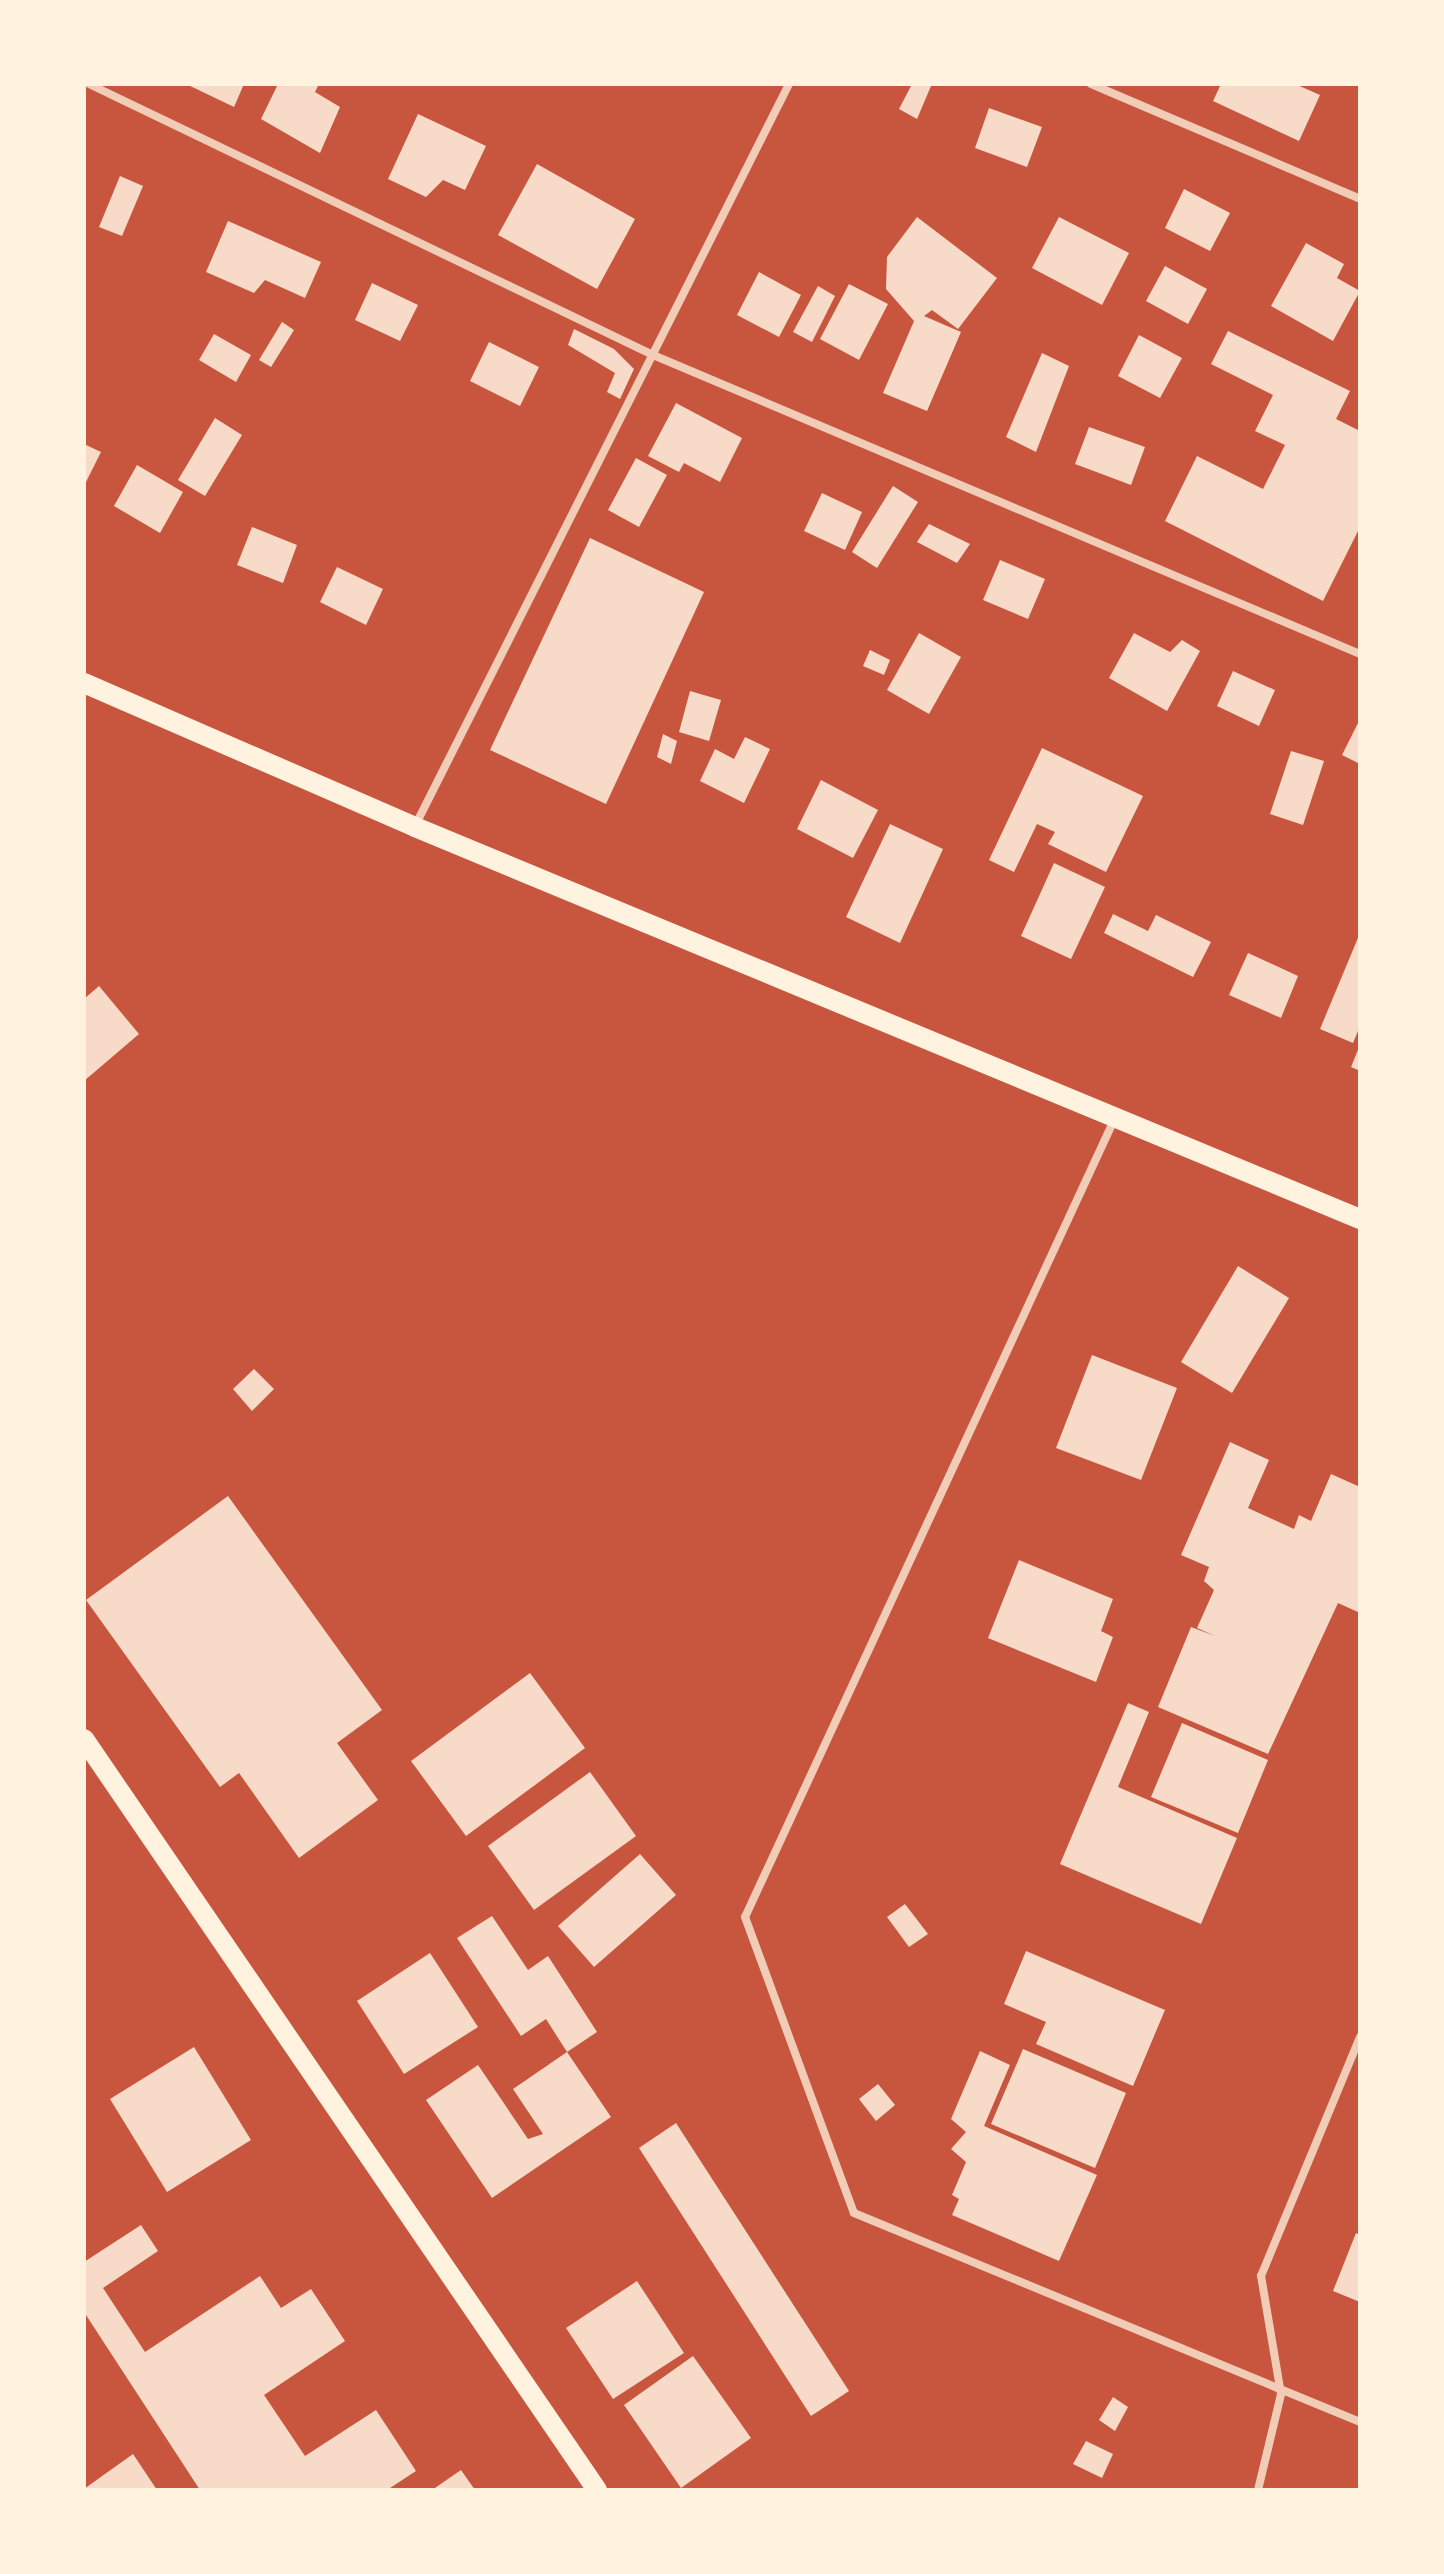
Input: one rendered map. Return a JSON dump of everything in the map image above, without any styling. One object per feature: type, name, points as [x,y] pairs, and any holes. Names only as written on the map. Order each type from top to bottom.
[{"type":"main road","points":[[84,683],[415,827],[1114,1120],[1360,1219]]},
{"type":"main road","points":[[84,1739],[597,2490]]},
{"type":"street","points":[[89,84],[653,355],[1360,654]]},
{"type":"street","points":[[415,827],[789,84]]},
{"type":"street","points":[[1091,84],[1360,199]]},
{"type":"street","points":[[1114,1120],[745,1917],[854,2213],[1281,2394],[1360,2422]]},
{"type":"street","points":[[1258,2490],[1281,2394],[1261,2276],[1360,2037]]},
{"type":"building","points":[[186,84],[244,84],[234,107]]},
{"type":"building","points":[[278,84],[319,84],[315,92],[340,107],[320,153],[261,119]]},
{"type":"building","points":[[912,84],[931,86],[917,119],[899,109]]},
{"type":"building","points":[[1221,84],[1295,84],[1320,95],[1299,141],[1213,101]]},
{"type":"building","points":[[989,108],[1042,127],[1027,167],[975,148]]},
{"type":"building","points":[[418,114],[486,146],[465,190],[443,180],[426,197],[388,179]]},
{"type":"building","points":[[537,164],[635,219],[597,289],[498,235]]},
{"type":"building","points":[[120,176],[143,186],[122,236],[99,227]]},
{"type":"building","points":[[1184,189],[1230,213],[1210,251],[1165,228]]},
{"type":"building","points":[[917,217],[997,278],[958,329],[932,310],[924,316],[961,332],[927,411],[883,393],[914,321],[886,289],[887,257]]},
{"type":"building","points":[[1059,217],[1129,253],[1102,305],[1032,268]]},
{"type":"building","points":[[228,221],[321,262],[305,298],[265,280],[254,293],[206,272]]},
{"type":"building","points":[[1306,243],[1344,264],[1337,278],[1360,291],[1333,341],[1271,306]]},
{"type":"building","points":[[1165,266],[1207,289],[1188,324],[1146,301]]},
{"type":"building","points":[[759,272],[801,295],[779,337],[737,315]]},
{"type":"building","points":[[372,283],[418,305],[400,341],[355,320]]},
{"type":"building","points":[[849,284],[888,304],[859,360],[820,339]]},
{"type":"building","points":[[818,286],[835,296],[812,342],[793,332]]},
{"type":"building","points":[[282,322],[294,330],[271,367],[259,360]]},
{"type":"building","points":[[574,329],[614,349],[634,369],[620,399],[607,392],[615,373],[568,345]]},
{"type":"building","points":[[1228,331],[1350,391],[1336,419],[1360,431],[1360,527],[1323,601],[1165,521],[1197,456],[1263,489],[1285,445],[1255,431],[1273,395],[1211,364]]},
{"type":"building","points":[[214,334],[251,355],[236,382],[199,360]]},
{"type":"building","points":[[1139,335],[1182,358],[1160,398],[1118,376]]},
{"type":"building","points":[[489,342],[539,367],[520,406],[470,381]]},
{"type":"building","points":[[1042,353],[1069,366],[1036,452],[1006,437]]},
{"type":"building","points":[[676,403],[742,438],[720,482],[684,463],[679,472],[648,456]]},
{"type":"building","points":[[215,418],[242,435],[205,496],[178,480]]},
{"type":"building","points":[[1089,427],[1145,447],[1131,485],[1075,464]]},
{"type":"building","points":[[84,444],[101,452],[84,486]]},
{"type":"building","points":[[636,458],[667,475],[639,527],[608,510]]},
{"type":"building","points":[[137,465],[183,492],[160,533],[114,506]]},
{"type":"building","points":[[893,486],[918,502],[877,568],[852,552]]},
{"type":"building","points":[[822,493],[862,512],[845,550],[804,531]]},
{"type":"building","points":[[929,524],[970,544],[957,563],[917,542]]},
{"type":"building","points":[[252,527],[297,545],[283,583],[237,565]]},
{"type":"building","points":[[590,538],[704,592],[606,804],[490,750]]},
{"type":"building","points":[[1000,560],[1045,579],[1028,619],[983,600]]},
{"type":"building","points":[[337,567],[383,589],[366,625],[320,602]]},
{"type":"building","points":[[919,633],[961,657],[929,714],[887,690]]},
{"type":"building","points":[[1134,633],[1170,652],[1182,640],[1200,651],[1167,711],[1109,678]]},
{"type":"building","points":[[870,650],[890,660],[884,675],[863,666]]},
{"type":"building","points":[[1233,671],[1275,690],[1259,726],[1217,706]]},
{"type":"building","points":[[690,691],[721,700],[709,741],[679,732]]},
{"type":"building","points":[[1360,719],[1360,764],[1342,755]]},
{"type":"building","points":[[663,734],[677,741],[671,764],[657,757]]},
{"type":"building","points":[[745,737],[770,749],[744,803],[700,781],[715,749],[734,759]]},
{"type":"building","points":[[1042,748],[1143,796],[1106,872],[1048,844],[1055,832],[1037,824],[1014,872],[989,860]]},
{"type":"building","points":[[1291,751],[1324,761],[1303,825],[1270,814]]},
{"type":"building","points":[[821,780],[878,810],[853,858],[797,829]]},
{"type":"building","points":[[890,824],[943,849],[900,943],[846,917]]},
{"type":"building","points":[[1054,863],[1105,887],[1071,959],[1021,936]]},
{"type":"building","points":[[1113,914],[1148,931],[1156,915],[1211,942],[1193,977],[1104,933]]},
{"type":"building","points":[[1360,933],[1360,1026],[1353,1043],[1320,1029]]},
{"type":"building","points":[[1248,953],[1298,976],[1281,1018],[1229,995]]},
{"type":"building","points":[[99,986],[139,1034],[84,1081],[84,999]]},
{"type":"building","points":[[1360,1045],[1360,1071],[1351,1067]]},
{"type":"building","points":[[1238,1266],[1289,1298],[1232,1393],[1181,1362]]},
{"type":"building","points":[[1092,1355],[1177,1388],[1141,1480],[1056,1448]]},
{"type":"building","points":[[254,1369],[274,1389],[252,1411],[233,1389]]},
{"type":"building","points":[[1230,1442],[1269,1460],[1248,1508],[1294,1529],[1299,1515],[1311,1521],[1331,1474],[1360,1487],[1360,1613],[1338,1603],[1268,1754],[1158,1707],[1191,1627],[1215,1636],[1197,1628],[1214,1590],[1204,1581],[1209,1567],[1181,1555]]},
{"type":"building","points":[[228,1496],[382,1710],[337,1743],[378,1800],[299,1858],[239,1773],[220,1787],[86,1600]]},
{"type":"building","points":[[1019,1560],[1113,1599],[1101,1631],[1113,1637],[1096,1682],[988,1638]]},
{"type":"building","points":[[530,1673],[585,1748],[466,1836],[411,1761]]},
{"type":"building","points":[[1128,1703],[1149,1712],[1118,1787],[1237,1838],[1201,1924],[1060,1864]]},
{"type":"building","points":[[1182,1723],[1268,1760],[1238,1833],[1151,1797]]},
{"type":"building","points":[[590,1772],[636,1836],[534,1910],[488,1846]]},
{"type":"building","points":[[640,1854],[676,1895],[594,1967],[558,1926]]},
{"type":"building","points":[[905,1904],[928,1934],[909,1947],[887,1917]]},
{"type":"building","points":[[492,1916],[528,1970],[548,1956],[597,2032],[567,2052],[546,2019],[521,2036],[457,1938]]},
{"type":"building","points":[[1026,1951],[1165,2010],[1133,2086],[1036,2044],[1046,2022],[1004,2004]]},
{"type":"building","points":[[430,1953],[478,2027],[404,2074],[357,2001]]},
{"type":"building","points":[[194,2047],[251,2140],[167,2192],[110,2099]]},
{"type":"building","points":[[1023,2049],[1126,2093],[1095,2168],[991,2124]]},
{"type":"building","points":[[980,2051],[1010,2065],[984,2126],[1097,2175],[1059,2261],[952,2215],[959,2199],[952,2195],[966,2162],[951,2149],[966,2132],[951,2119]]},
{"type":"building","points":[[567,2052],[611,2117],[492,2198],[426,2100],[478,2065],[528,2139],[543,2134],[513,2089]]},
{"type":"building","points":[[878,2084],[895,2105],[876,2121],[859,2099]]},
{"type":"building","points":[[676,2123],[849,2391],[811,2416],[639,2148]]},
{"type":"building","points":[[141,2225],[158,2251],[103,2288],[145,2352],[260,2276],[281,2308],[311,2289],[345,2341],[264,2395],[305,2456],[376,2410],[416,2471],[387,2490],[200,2490],[84,2312],[84,2262]]},
{"type":"building","points":[[1356,2233],[1360,2235],[1360,2302],[1333,2291]]},
{"type":"building","points":[[637,2281],[684,2353],[613,2399],[566,2328]]},
{"type":"building","points":[[693,2356],[751,2438],[681,2488],[624,2405]]},
{"type":"building","points":[[1113,2397],[1128,2407],[1115,2431],[1099,2420]]},
{"type":"building","points":[[1086,2441],[1113,2454],[1102,2478],[1073,2464]]},
{"type":"building","points":[[133,2454],[157,2490],[84,2490],[84,2489]]},
{"type":"building","points":[[461,2470],[475,2490],[432,2490]]}]
